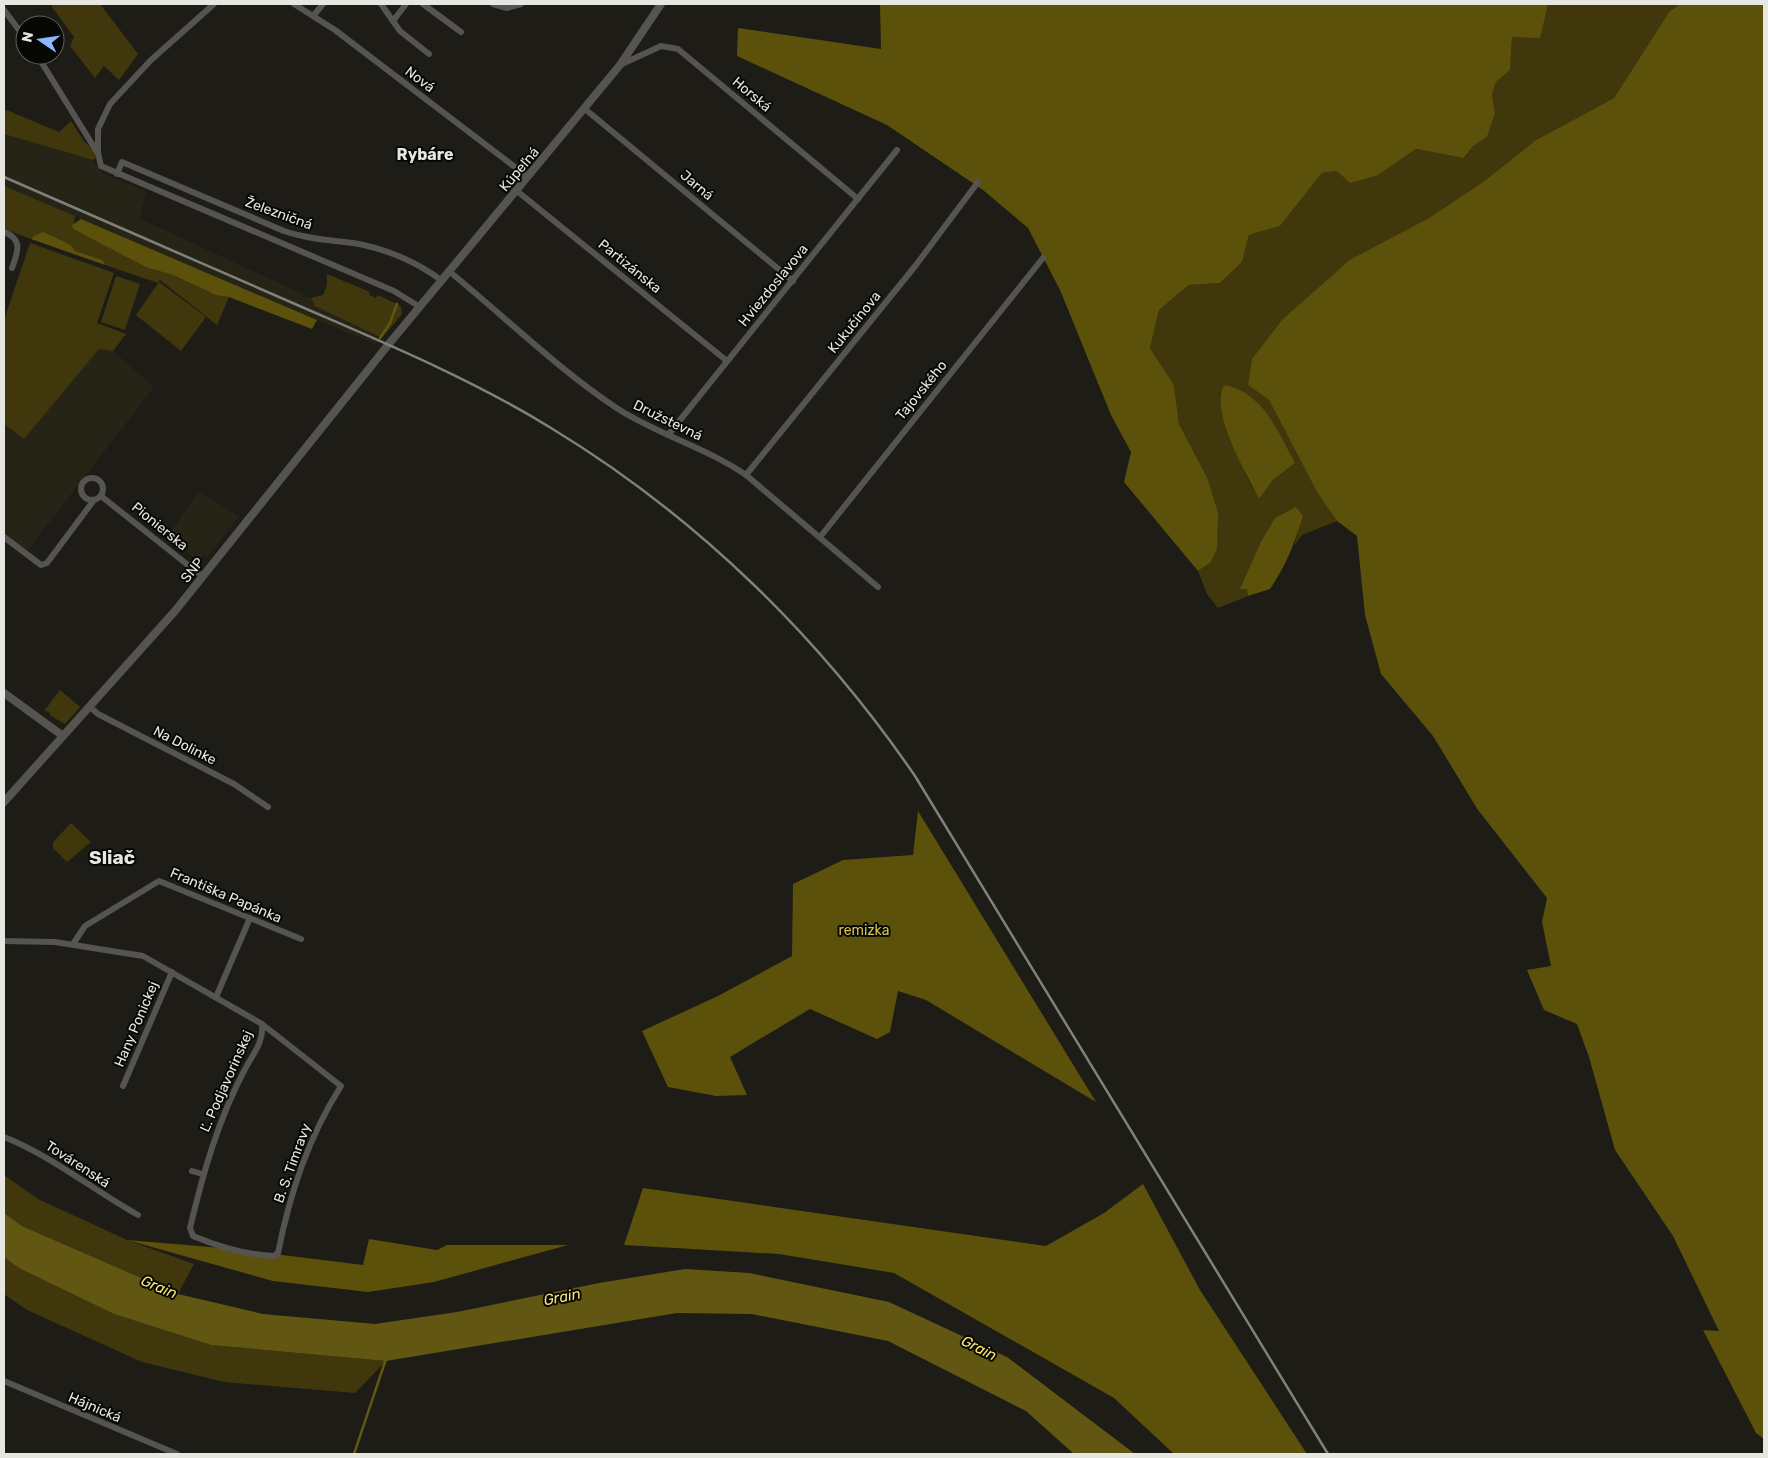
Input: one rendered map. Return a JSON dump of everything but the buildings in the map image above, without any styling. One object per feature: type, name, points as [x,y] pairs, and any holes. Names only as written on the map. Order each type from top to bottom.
[{"type":"street","points":[[98,153],[98,128],[110,104],[151,60],[214,4]]},
{"type":"street","name":"Nová","points":[[294,4],[314,15],[528,177]]},
{"type":"street","points":[[314,15],[323,4]]},
{"type":"street","points":[[382,4],[400,31],[429,54]]},
{"type":"street","points":[[393,21],[406,4]]},
{"type":"street","points":[[423,4],[461,32]]},
{"type":"street","points":[[494,4],[507,8],[521,4]]},
{"type":"street","name":"Kúpeľná","points":[[388,345],[620,66],[661,4]]},
{"type":"street","points":[[4,10],[15,25]]},
{"type":"street","name":"Horská","points":[[620,66],[660,46],[678,49],[858,198]]},
{"type":"street","points":[[43,65],[98,153]]},
{"type":"street","name":"Jarná","points":[[585,109],[793,281]]},
{"type":"street","name":"Hviezdoslavova","points":[[668,435],[897,150]]},
{"type":"street","name":"Železničná","points":[[98,153],[101,166],[117,174],[394,291],[420,307]]},
{"type":"street","name":"Železničná","points":[[117,174],[122,162],[284,231],[304,237],[368,247],[418,265],[442,280]]},
{"type":"street","name":"Kukučínova","points":[[746,475],[916,265],[978,182]]},
{"type":"street","name":"Partizánska","points":[[517,191],[728,361]]},
{"type":"street","points":[[4,232],[11,235],[18,245],[12,268]]},
{"type":"street","name":"Tajovského","points":[[820,537],[1042,258]]},
{"type":"street","name":"Družstevná","points":[[450,272],[604,399],[630,416],[722,460],[746,475],[878,587]]},
{"type":"street","name":"SNP","points":[[4,802],[150,641],[388,345]]},
{"type":"street","points":[[4,537],[41,565],[46,563],[92,500],[101,496],[104,488],[100,481],[93,478],[85,481],[81,488],[84,496],[92,500]]},
{"type":"street","name":"Pionierska","points":[[101,496],[202,577]]},
{"type":"street","points":[[4,694],[63,736]]},
{"type":"street","name":"Na Dolinke","points":[[90,707],[98,714],[234,784],[268,807]]},
{"type":"street","name":"Františka Papánka","points":[[73,944],[85,926],[160,881],[301,939]]},
{"type":"street","points":[[216,997],[250,918]]},
{"type":"street","points":[[4,941],[73,944],[136,954],[172,972],[262,1024]]},
{"type":"street","name":"Hany Ponickej","points":[[123,1086],[172,972]]},
{"type":"street","name":"B. S. Timravy","points":[[193,1236],[268,1256],[274,1256],[278,1253],[292,1190],[300,1167],[319,1125],[340,1086],[262,1024]]},
{"type":"street","name":"Ľ. Podjavorinskej","points":[[193,1236],[190,1228],[202,1174],[228,1104],[262,1038],[262,1024]]},
{"type":"street","name":"Továrenská","points":[[4,1137],[41,1155],[138,1215]]},
{"type":"street","points":[[192,1171],[202,1174]]},
{"type":"street","name":"Hájnická","points":[[4,1382],[177,1454]]},
{"type":"shaded area","points":[[52,4],[100,4],[138,54],[119,80],[104,66],[95,78],[70,46],[74,37],[65,25],[65,15],[58,15]]},
{"type":"shaded area","points":[[1548,4],[1680,4],[1669,12],[1614,98],[1536,140],[1483,182],[1429,218],[1351,259],[1248,385],[1269,400],[1318,494],[1337,521],[1302,535],[1294,546],[1303,515],[1240,589],[1247,589],[1248,596],[1218,608],[1207,594],[1198,571],[1210,563],[1207,477],[1179,424],[1174,385],[1150,348],[1159,310],[1189,285],[1220,283],[1242,262],[1249,235],[1280,226],[1322,173],[1337,171],[1378,175],[1416,149],[1465,158],[1473,146],[1487,137],[1495,113],[1492,94],[1496,82],[1510,70],[1512,37],[1524,37],[1545,16]],"holes":[[[1220,394],[1295,463],[1273,480],[1259,499],[1235,448],[1226,422]]]},
{"type":"shaded area","points":[[4,109],[59,132],[71,121],[83,140],[95,152],[96,158],[93,160],[4,134]]},
{"type":"shaded area","points":[[4,134],[93,160],[104,174],[147,192],[139,218],[311,298],[316,306],[382,338],[376,345],[4,186]]},
{"type":"shaded area","points":[[4,186],[75,216],[73,229],[149,268],[229,297],[217,325],[160,280],[158,283],[105,265],[103,260],[75,251],[71,245],[34,236],[31,239],[4,229]]},
{"type":"shaded area","points":[[30,243],[114,273],[97,323],[126,334],[113,351],[99,349],[24,439],[4,424],[4,320]]},
{"type":"shaded area","points":[[327,274],[370,292],[369,295],[376,298],[378,295],[401,306],[402,314],[382,338],[315,306],[311,298],[323,295],[327,285]]},
{"type":"shaded area","points":[[116,276],[140,284],[125,330],[101,322]]},
{"type":"shaded area","points":[[159,282],[206,317],[181,351],[136,315]]},
{"type":"shaded area","points":[[99,349],[113,351],[154,387],[27,551],[4,533],[4,424],[24,439]]},
{"type":"shaded area","points":[[199,491],[239,517],[207,557],[204,554],[199,561],[167,537]]},
{"type":"shaded area","points":[[60,690],[80,707],[65,724],[51,716],[49,712],[44,711]]},
{"type":"shaded area","points":[[71,823],[91,842],[67,862],[53,848],[53,842]]},
{"type":"shaded area","points":[[4,1175],[38,1199],[127,1240],[194,1264],[178,1294],[22,1226],[4,1213]]},
{"type":"shaded area","points":[[4,1257],[20,1268],[114,1314],[211,1345],[386,1361],[355,1393],[224,1382],[142,1362],[27,1310],[4,1294]]},
{"type":"green space","points":[[880,4],[1548,4],[1540,38],[1512,37],[1510,70],[1496,82],[1492,94],[1495,113],[1487,137],[1473,146],[1464,158],[1416,149],[1378,175],[1350,183],[1337,171],[1322,173],[1280,226],[1249,235],[1242,262],[1220,283],[1189,285],[1159,310],[1150,348],[1174,385],[1179,424],[1207,477],[1218,513],[1217,549],[1210,563],[1198,571],[1124,482],[1131,452],[1111,415],[1060,290],[1028,228],[983,190],[887,125],[737,56],[738,28],[881,49]]},
{"type":"green space","points":[[1680,4],[1764,4],[1764,1439],[1756,1433],[1703,1330],[1719,1331],[1673,1236],[1615,1150],[1589,1057],[1577,1024],[1544,1010],[1527,970],[1551,966],[1542,922],[1547,898],[1478,810],[1433,736],[1381,674],[1365,615],[1357,536],[1337,521],[1318,494],[1269,400],[1248,385],[1252,359],[1283,319],[1351,259],[1429,218],[1483,182],[1536,140],[1614,98],[1669,12]]},
{"type":"green space","points":[[81,219],[317,320],[312,329],[229,297],[216,295],[173,275],[148,268],[73,229],[72,225]]},
{"type":"green space","points":[[43,232],[71,245],[75,251],[103,260],[105,265],[31,239]]},
{"type":"green space","points":[[1226,385],[1251,397],[1260,406],[1276,427],[1295,463],[1273,480],[1259,499],[1239,459],[1226,427],[1221,398],[1223,387]]},
{"type":"green space","points":[[1296,507],[1303,516],[1281,572],[1270,589],[1248,596],[1247,589],[1240,589],[1261,542],[1275,518]]},
{"type":"green space","name":"remizka","points":[[918,811],[1096,1102],[926,1000],[898,991],[890,1032],[877,1039],[810,1009],[730,1057],[747,1095],[716,1096],[668,1087],[642,1031],[718,996],[792,956],[793,884],[843,860],[913,855]]},
{"type":"green space","points":[[1143,1184],[1200,1290],[1307,1454],[1174,1454],[1114,1398],[894,1273],[779,1254],[624,1245],[643,1188],[1046,1246],[1104,1213]]},
{"type":"green space","points":[[369,1239],[437,1250],[447,1245],[568,1245],[434,1282],[368,1292],[273,1281],[127,1240],[234,1249],[363,1265]]},
{"type":"water","name":"Grain","points":[[4,1213],[22,1226],[178,1294],[263,1314],[375,1324],[457,1312],[599,1283],[685,1269],[749,1273],[889,1302],[1007,1357],[1135,1454],[1074,1454],[1026,1411],[888,1341],[752,1314],[677,1313],[386,1361],[211,1345],[114,1314],[19,1268],[4,1257]]},
{"type":"waterway","points":[[380,338],[390,323],[397,304]]},
{"type":"waterway","points":[[354,1454],[386,1359]]},
{"type":"railway","points":[[4,177],[393,347],[489,393],[551,428],[604,462],[656,500],[705,540],[751,582],[838,675],[878,724],[915,776],[1328,1454]]},
{"type":"district","name":"Rybáre","points":[[425,154]]},
{"type":"district","name":"Sliač","points":[[112,857]]}]
